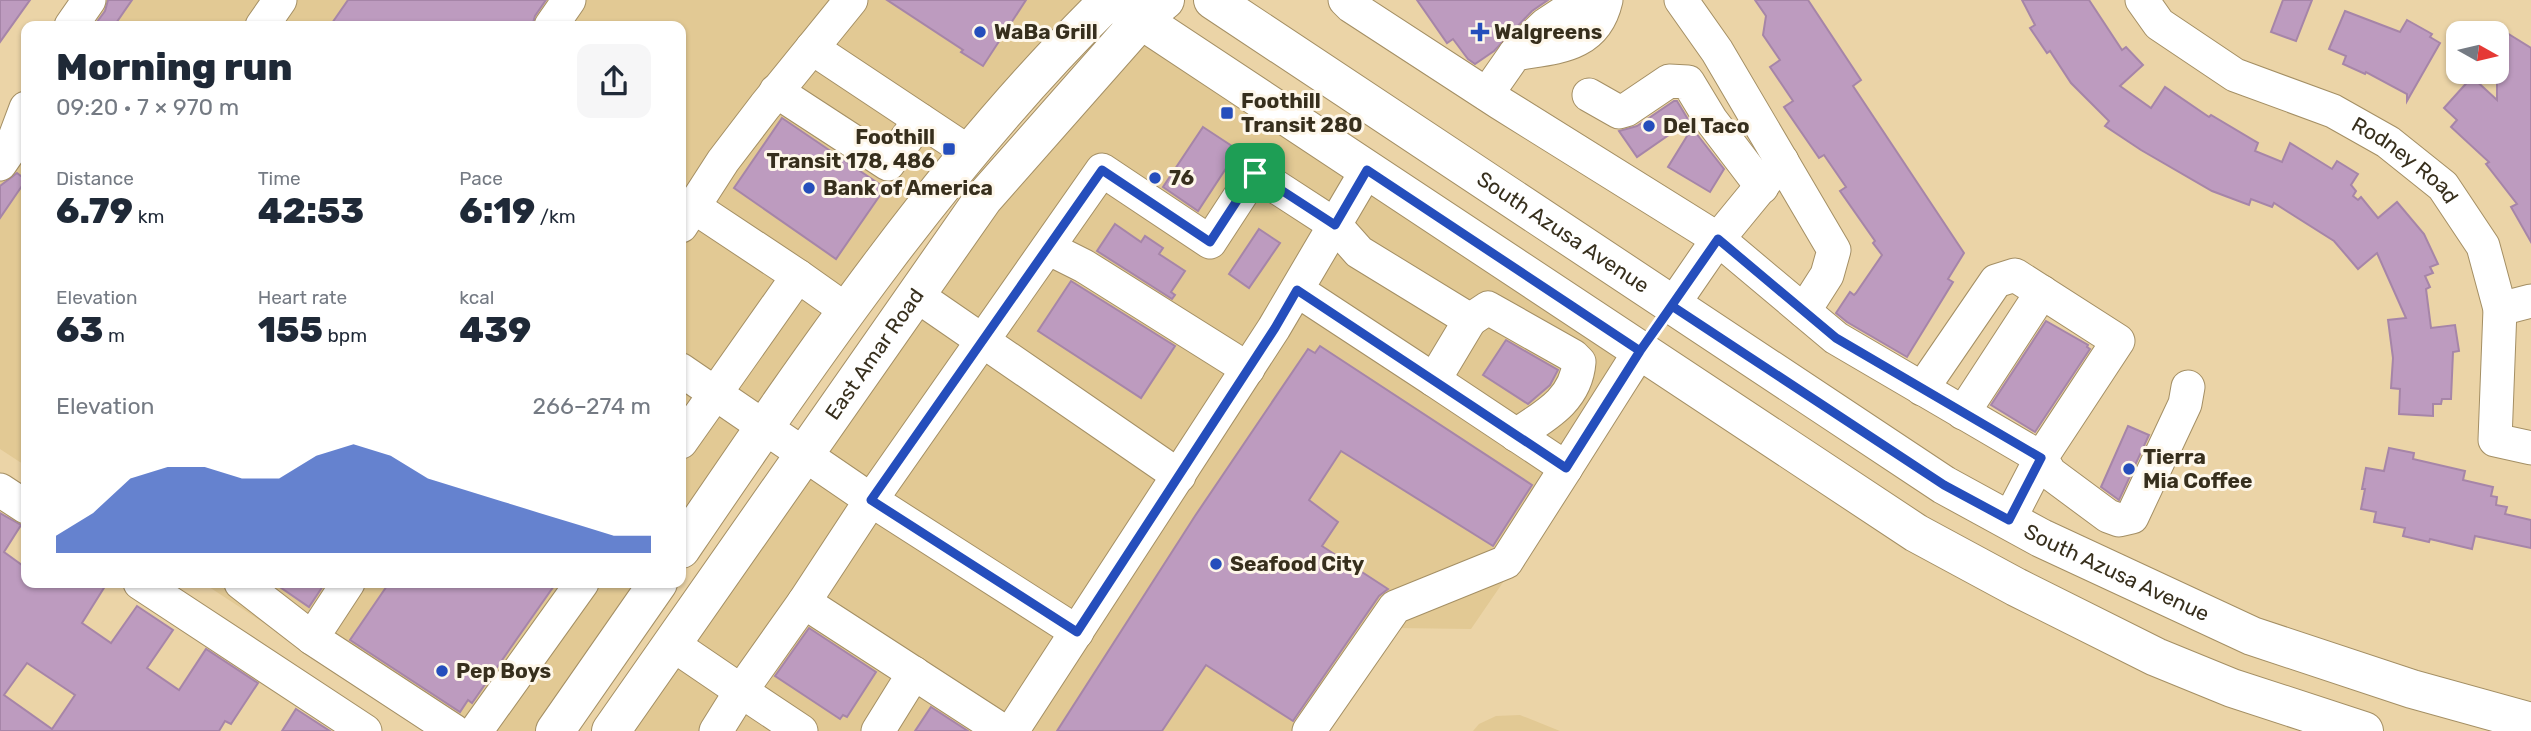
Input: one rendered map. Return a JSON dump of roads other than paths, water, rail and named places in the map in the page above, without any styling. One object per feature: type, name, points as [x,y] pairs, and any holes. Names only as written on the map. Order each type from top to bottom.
[{"type":"main road","name":"South Azusa Avenue","points":[[1213,0],[1934,478],[2041,538],[2252,636],[2412,689],[2531,722]]},
{"type":"main road","points":[[686,543],[846,310],[970,153],[1076,32],[1131,5],[1367,170],[1916,533],[2156,657],[2343,728]]},
{"type":"main road","name":"East Amar Road","points":[[611,731],[983,198],[1131,5]]},
{"type":"main road","points":[[1640,351],[1672,306]]},
{"type":"main road","points":[[555,731],[651,588]]},
{"type":"street","points":[[74,21],[89,0]]},
{"type":"street","points":[[265,21],[280,0]]},
{"type":"street","points":[[554,21],[569,0]]},
{"type":"street","points":[[846,310],[798,276],[687,217],[723,161],[851,0]]},
{"type":"street","points":[[1345,0],[1487,94],[1718,239],[1836,338],[2041,458],[2050,473],[2108,516],[2119,520],[2132,517],[2185,404],[2188,387]]},
{"type":"street","points":[[1487,94],[1516,54],[1545,25],[1583,0]]},
{"type":"street","points":[[1516,54],[1560,48],[1585,35],[1603,14],[1606,0]]},
{"type":"street","points":[[1681,0],[1717,51],[1834,250],[1828,275],[1804,311]]},
{"type":"street","name":"Rodney Road","points":[[2141,0],[2159,24],[2235,75],[2333,111],[2388,142],[2443,186],[2483,246],[2516,305],[2495,440],[2531,448]]},
{"type":"street","points":[[812,48],[970,153]]},
{"type":"street","points":[[1589,95],[1619,112],[1669,81],[1688,82],[1711,120],[1762,187]]},
{"type":"street","points":[[776,91],[888,164],[920,120]]},
{"type":"street","points":[[0,164],[21,120]]},
{"type":"street","points":[[1672,306],[1718,239],[1782,161]]},
{"type":"street","points":[[716,731],[804,602],[861,494],[983,342],[1102,170],[1210,242],[1255,173],[1335,225],[1359,252],[1470,320]]},
{"type":"street","points":[[1012,731],[1248,369],[1367,170]]},
{"type":"street","points":[[1048,248],[1084,267],[1248,369]]},
{"type":"street","points":[[1922,389],[1996,281],[2015,275],[2118,341],[2041,458],[2009,520]]},
{"type":"street","points":[[686,427],[701,383],[798,276]]},
{"type":"street","points":[[1297,290],[1566,468]]},
{"type":"street","points":[[1963,413],[2042,292]]},
{"type":"street","points":[[916,295],[1179,476]]},
{"type":"street","points":[[1434,380],[1470,320],[1488,308],[1573,356],[1579,362],[1574,387],[1552,412],[1516,435]]},
{"type":"street","points":[[1309,731],[1395,607],[1507,562],[1640,351]]},
{"type":"street","points":[[701,383],[861,494],[1077,632]]},
{"type":"street","points":[[0,490],[21,505]]},
{"type":"street","points":[[148,588],[365,731]]},
{"type":"street","points":[[247,588],[312,638],[454,731]]},
{"type":"street","points":[[312,638],[345,588]]},
{"type":"street","points":[[476,731],[578,588]]},
{"type":"street","points":[[804,602],[1003,731]]},
{"type":"street","points":[[672,644],[801,731]]},
{"type":"street","points":[[878,731],[914,673]]},
{"type":"place","name":"WaBa Grill","points":[[980,32]]},
{"type":"place","name":"Walgreens","points":[[1480,32]]},
{"type":"place","name":"Foothill Transit 280","points":[[1227,113]]},
{"type":"place","name":"Del Taco","points":[[1649,126]]},
{"type":"place","name":"Foothill Transit 178, 486","points":[[949,149]]},
{"type":"place","name":"76","points":[[1155,178]]},
{"type":"place","name":"Bank of America","points":[[809,188]]},
{"type":"place","name":"Tierra Mia Coffee","points":[[2129,469]]},
{"type":"place","name":"Seafood City","points":[[1216,564]]},
{"type":"place","name":"Pep Boys","points":[[442,671]]}]
